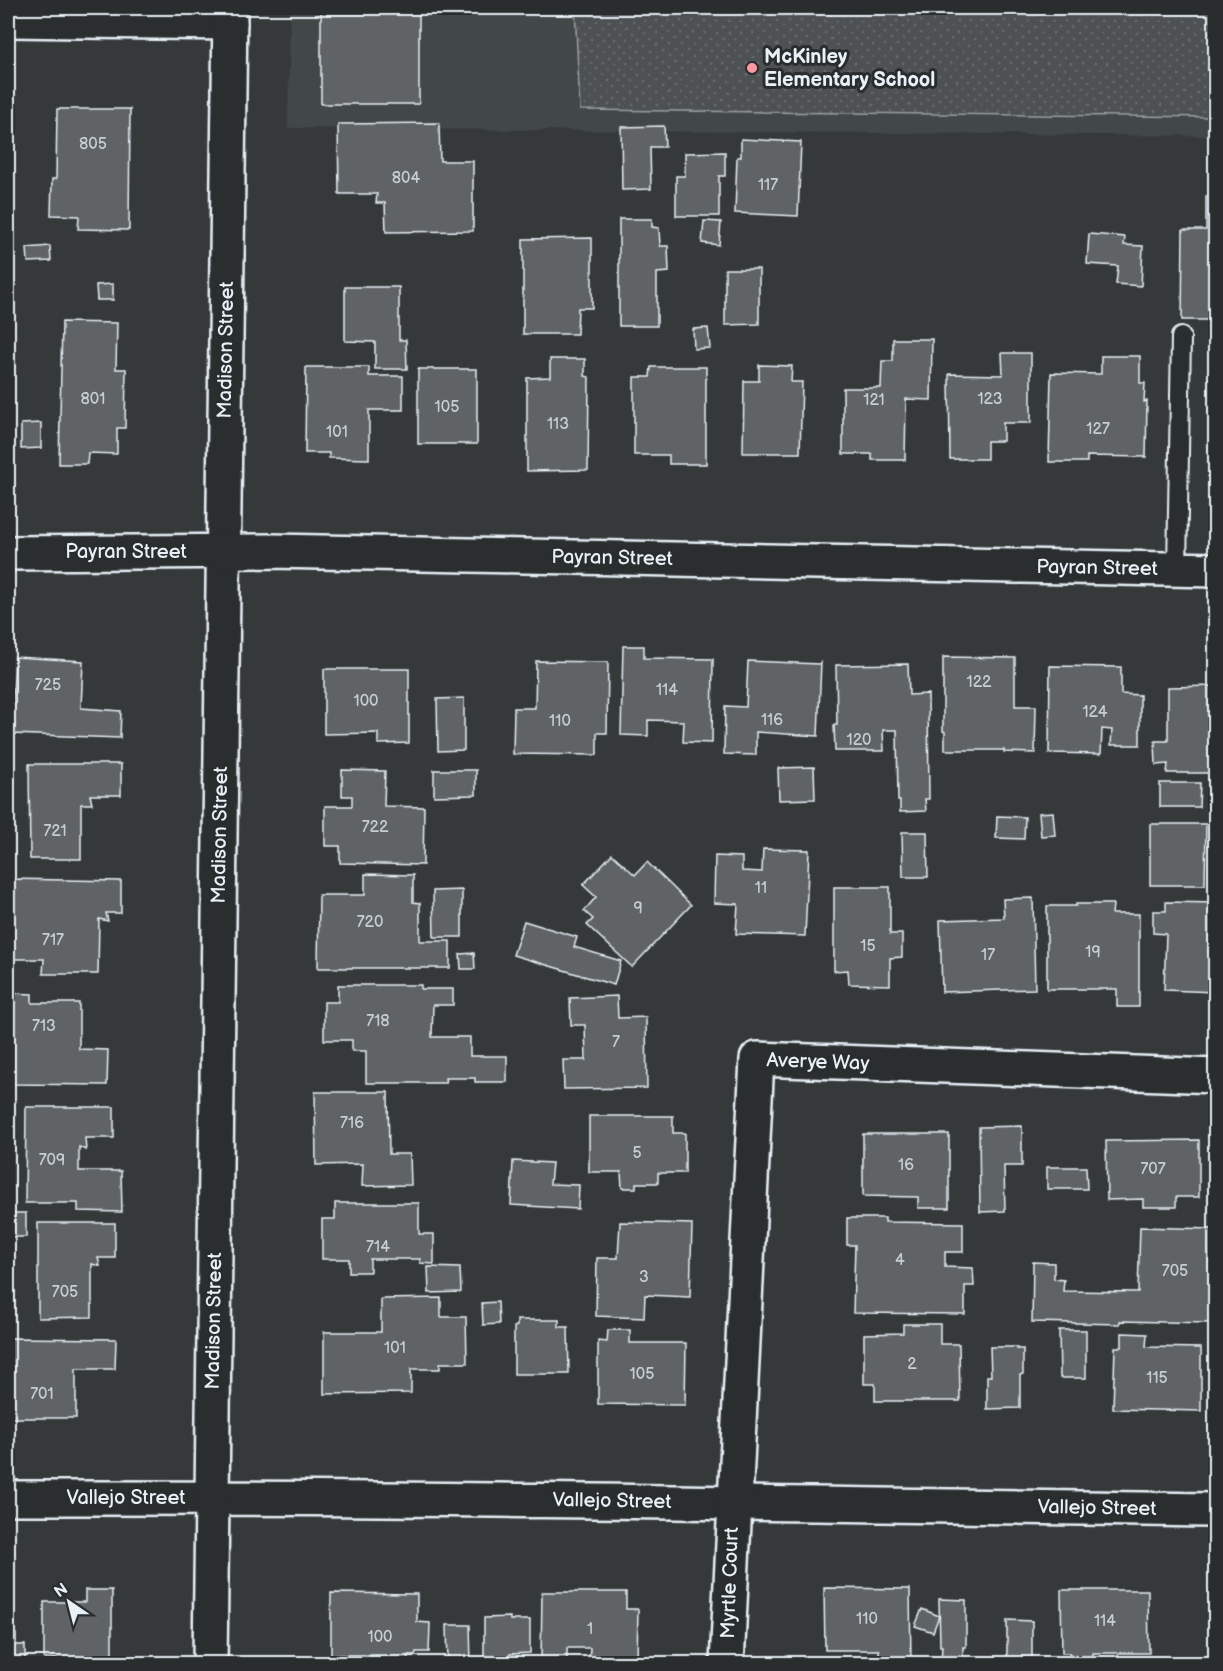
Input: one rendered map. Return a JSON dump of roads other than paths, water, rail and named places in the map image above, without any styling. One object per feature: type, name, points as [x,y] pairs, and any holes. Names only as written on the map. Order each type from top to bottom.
[{"type":"street","points":[[8,20],[230,15]]},
{"type":"street","name":"Madison Street","points":[[210,1664],[230,15]]},
{"type":"street","name":"Payran Street","points":[[8,553],[272,551],[1215,570]]},
{"type":"street","name":"Averye Way","points":[[734,1502],[757,1059],[1215,1076]]},
{"type":"street","name":"Vallejo Street","points":[[8,1498],[212,1497],[734,1502],[1215,1510]]},
{"type":"street","name":"Myrtle Court","points":[[727,1664],[734,1502]]},
{"type":"lane","points":[[1177,569],[1181,337]]},
{"type":"place","name":"McKinley Elementary School","points":[[752,68]]}]
